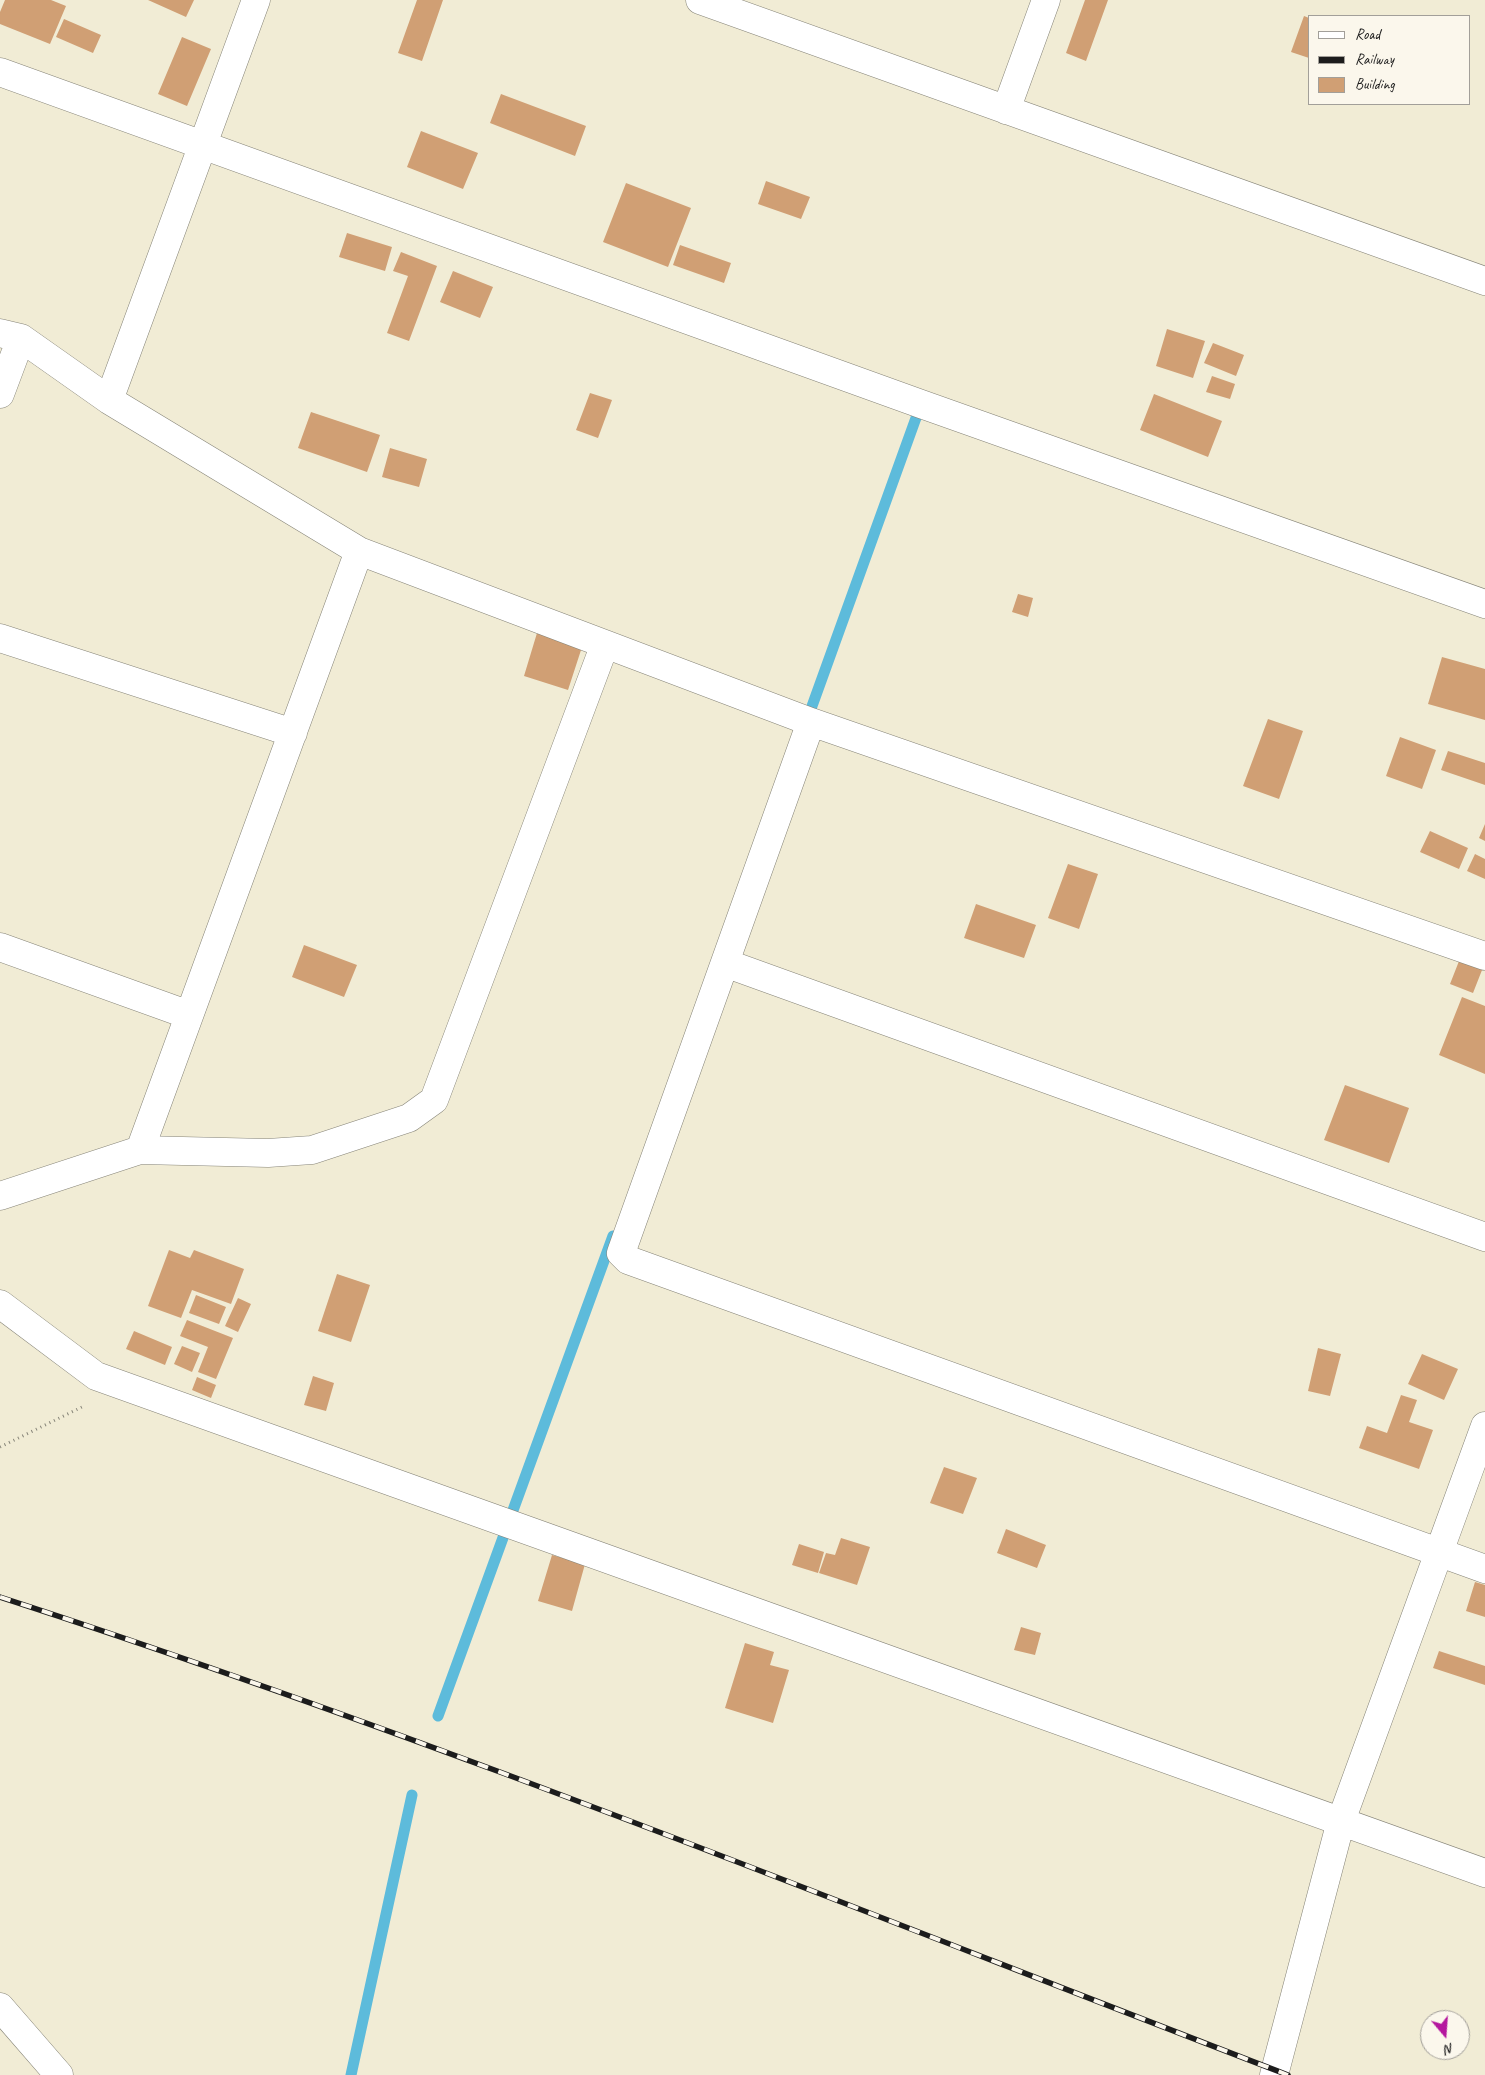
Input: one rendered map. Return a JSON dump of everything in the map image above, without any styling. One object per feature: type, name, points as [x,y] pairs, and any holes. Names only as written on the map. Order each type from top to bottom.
[{"type":"street","points":[[109,400],[256,0]]},
{"type":"street","points":[[700,0],[1485,281]]},
{"type":"street","points":[[1006,110],[1046,0]]},
{"type":"street","points":[[0,72],[921,404],[1485,604]]},
{"type":"street","points":[[0,394],[10,336],[109,400],[359,551],[811,722],[1485,956]]},
{"type":"street","points":[[140,1150],[359,551]]},
{"type":"street","points":[[0,638],[293,733]]},
{"type":"street","points":[[0,1196],[140,1150],[268,1153],[312,1150],[408,1118],[434,1100],[605,644]]},
{"type":"street","points":[[811,722],[621,1253],[628,1260],[1485,1569]]},
{"type":"street","points":[[0,947],[189,1014]]},
{"type":"street","points":[[725,963],[1485,1237]]},
{"type":"street","points":[[0,1304],[96,1376],[1485,1873]]},
{"type":"street","points":[[1274,2075],[1341,1821],[1485,1426]]},
{"type":"street","points":[[0,2007],[59,2075]]},
{"type":"path","points":[[0,1448],[125,1386]]},
{"type":"building","points":[[5,0],[51,0],[66,6],[50,44],[0,24],[0,12]]},
{"type":"building","points":[[148,0],[194,0],[186,17]]},
{"type":"building","points":[[417,0],[443,0],[422,61],[398,53]]},
{"type":"building","points":[[1085,0],[1108,0],[1086,61],[1066,53]]},
{"type":"building","points":[[1304,16],[1308,18],[1308,58],[1291,52]]},
{"type":"building","points":[[64,19],[101,35],[93,53],[56,37]]},
{"type":"building","points":[[182,37],[211,49],[187,106],[158,94]]},
{"type":"building","points":[[501,94],[586,126],[575,156],[490,123]]},
{"type":"building","points":[[421,131],[478,153],[463,189],[407,167]]},
{"type":"building","points":[[766,181],[810,197],[801,219],[758,204]]},
{"type":"building","points":[[626,183],[691,208],[668,267],[603,242]]},
{"type":"building","points":[[347,233],[392,247],[385,271],[339,257]]},
{"type":"building","points":[[680,245],[731,263],[724,283],[673,265]]},
{"type":"building","points":[[401,252],[437,266],[409,341],[387,333],[408,276],[393,271]]},
{"type":"building","points":[[453,271],[493,287],[480,318],[440,302]]},
{"type":"building","points":[[1167,329],[1205,341],[1193,378],[1156,366]]},
{"type":"building","points":[[1213,343],[1244,355],[1236,376],[1204,363]]},
{"type":"building","points":[[1212,376],[1235,384],[1230,399],[1206,392]]},
{"type":"building","points":[[590,393],[612,400],[598,438],[576,430]]},
{"type":"building","points":[[1154,394],[1222,421],[1208,457],[1140,430]]},
{"type":"building","points":[[311,412],[380,435],[367,472],[298,448]]},
{"type":"building","points":[[390,448],[427,459],[419,487],[382,477]]},
{"type":"building","points":[[1018,594],[1033,598],[1028,617],[1012,612]]},
{"type":"building","points":[[537,633],[582,647],[568,690],[524,676]]},
{"type":"building","points":[[1442,657],[1485,669],[1485,720],[1428,704]]},
{"type":"building","points":[[1268,719],[1303,731],[1279,799],[1243,786]]},
{"type":"building","points":[[1400,737],[1436,750],[1422,789],[1386,776]]},
{"type":"building","points":[[1448,751],[1485,763],[1485,785],[1441,770]]},
{"type":"building","points":[[1485,824],[1485,841],[1479,838]]},
{"type":"building","points":[[1430,831],[1468,848],[1459,869],[1420,852]]},
{"type":"building","points":[[1475,854],[1485,859],[1485,879],[1467,871]]},
{"type":"building","points":[[1068,864],[1098,874],[1079,929],[1048,918]]},
{"type":"building","points":[[976,904],[1036,925],[1024,958],[964,938]]},
{"type":"building","points":[[304,945],[357,965],[344,997],[292,977]]},
{"type":"building","points":[[1461,956],[1484,965],[1473,993],[1450,984]]},
{"type":"building","points":[[1462,997],[1485,1006],[1485,1074],[1439,1055]]},
{"type":"building","points":[[1345,1085],[1409,1108],[1389,1163],[1324,1140]]},
{"type":"building","points":[[169,1250],[190,1258],[194,1250],[244,1269],[231,1304],[192,1290],[181,1318],[148,1306]]},
{"type":"building","points":[[337,1274],[370,1285],[351,1342],[318,1331]]},
{"type":"building","points":[[196,1295],[226,1307],[219,1324],[189,1313]]},
{"type":"building","points":[[238,1298],[251,1304],[238,1332],[225,1326]]},
{"type":"building","points":[[187,1320],[233,1338],[216,1379],[198,1372],[208,1347],[180,1336]]},
{"type":"building","points":[[134,1331],[172,1347],[165,1365],[126,1349]]},
{"type":"building","points":[[182,1346],[200,1353],[192,1372],[174,1364]]},
{"type":"building","points":[[1318,1348],[1341,1354],[1330,1396],[1308,1391]]},
{"type":"building","points":[[1422,1354],[1458,1369],[1444,1400],[1408,1384]]},
{"type":"building","points":[[313,1376],[334,1383],[326,1411],[304,1405]]},
{"type":"building","points":[[197,1377],[216,1385],[211,1398],[192,1390]]},
{"type":"building","points":[[1401,1395],[1417,1400],[1409,1422],[1433,1430],[1419,1469],[1359,1448],[1367,1426],[1387,1433]]},
{"type":"building","points":[[944,1467],[977,1478],[963,1514],[930,1503]]},
{"type":"building","points":[[1006,1529],[1046,1545],[1037,1568],[997,1553]]},
{"type":"building","points":[[841,1538],[870,1547],[857,1585],[819,1573],[826,1553],[835,1555]]},
{"type":"building","points":[[799,1544],[824,1552],[818,1573],[792,1565]]},
{"type":"building","points":[[552,1555],[585,1564],[572,1611],[538,1601]]},
{"type":"building","points":[[1475,1582],[1485,1585],[1485,1617],[1466,1611]]},
{"type":"building","points":[[1021,1627],[1041,1633],[1035,1655],[1014,1650]]},
{"type":"building","points":[[745,1643],[774,1652],[770,1665],[789,1670],[773,1723],[725,1708]]},
{"type":"building","points":[[1439,1651],[1485,1666],[1485,1685],[1433,1668]]},
{"type":"waterway","points":[[807,720],[921,404]]},
{"type":"waterway","points":[[438,1716],[613,1236]]},
{"type":"waterway","points":[[351,2075],[412,1795]]},
{"type":"railway","points":[[0,1597],[163,1651],[486,1767],[647,1827],[1288,2075]]}]
